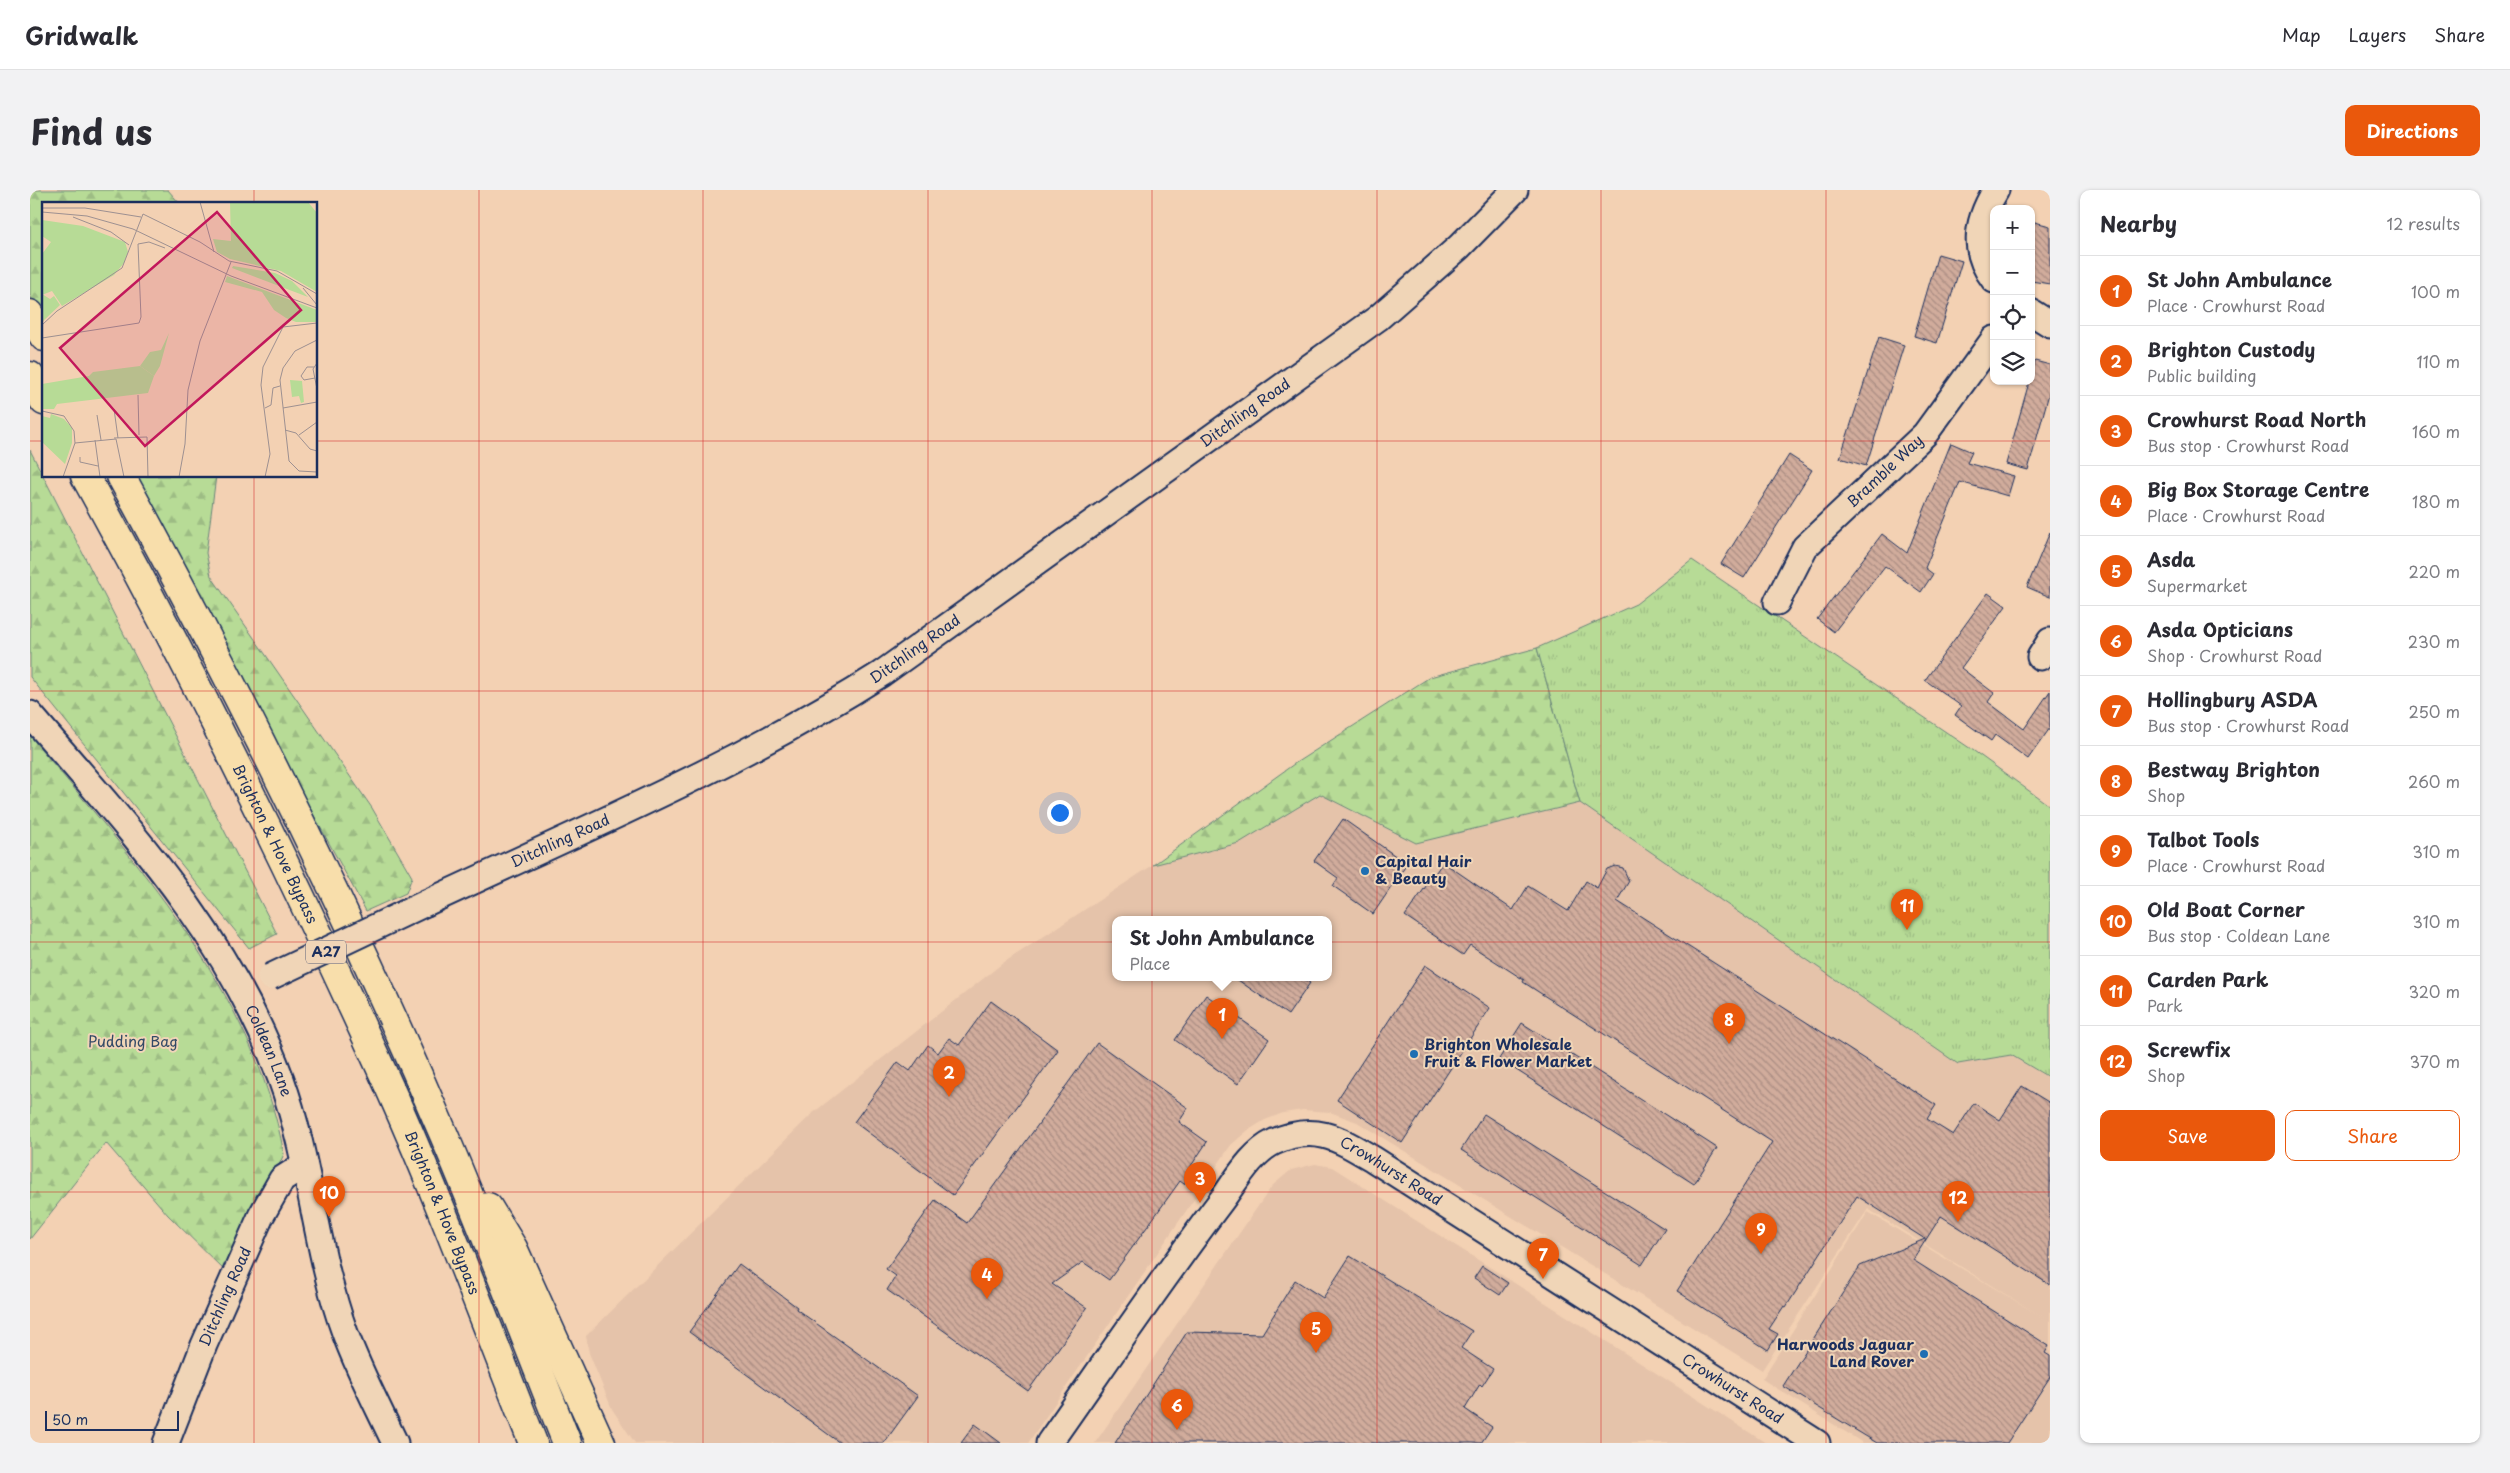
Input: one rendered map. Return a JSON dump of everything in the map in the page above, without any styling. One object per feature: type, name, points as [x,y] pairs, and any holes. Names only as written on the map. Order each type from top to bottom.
[{"type":"highway","points":[[30,314],[42,334]]},
{"type":"highway","points":[[30,376],[42,397]]},
{"type":"highway","name":"Brighton & Hove Bypass","points":[[86,478],[143,581],[243,778],[383,1072],[448,1227],[533,1443]]},
{"type":"highway","name":"Brighton & Hove Bypass","points":[[122,478],[246,712],[330,882],[444,1135],[566,1443]]},
{"type":"highway","points":[[444,1135],[513,1248],[601,1443]]},
{"type":"street","name":"Ditchling Road","points":[[242,992],[270,976],[755,748],[825,710],[881,674],[1378,318],[1459,247],[1515,190]]},
{"type":"street","points":[[1990,274],[1984,264],[1978,244],[1983,214],[1996,190]]},
{"type":"street","points":[[2035,315],[2050,324]]},
{"type":"street","name":"Bramble Way","points":[[1777,602],[1805,546],[1925,434],[1993,340]]},
{"type":"street","name":"Coldean Lane","points":[[30,714],[158,864],[191,908],[242,992],[281,1079],[295,1122],[345,1333],[395,1443]]},
{"type":"street","name":"Crowhurst Road","points":[[1049,1443],[1200,1229],[1255,1156],[1273,1142],[1297,1134],[1320,1133],[1334,1138],[1366,1155],[1817,1443]]},
{"type":"street","name":"Ditchling Road","points":[[166,1443],[204,1345],[260,1216],[282,1180],[304,1165]]},
{"type":"shaded area","points":[[1320,794],[1416,843],[1580,803],[1958,1064],[2011,1055],[2050,1079],[2050,1443],[1863,1443],[1762,1379],[1868,1212],[2047,1320],[1868,1209],[1762,1370],[1357,1122],[1330,1112],[1303,1110],[1283,1113],[1265,1120],[1247,1131],[1231,1145],[1028,1443],[635,1443],[612,1409],[589,1353],[586,1336],[813,1113],[1003,963],[1153,865],[1239,843]]},
{"type":"shaded area","points":[[1315,1164],[1332,1167],[1766,1443],[1095,1443],[1272,1186],[1291,1170]]},
{"type":"green space","points":[[30,190],[168,190],[178,202],[42,202],[42,317],[30,295]]},
{"type":"green space","points":[[30,450],[42,474],[42,478],[44,478],[277,934],[249,948],[30,677]]},
{"type":"green space","points":[[130,478],[216,478],[206,553],[211,576],[372,808],[412,877],[406,893],[366,911]]},
{"type":"green space","points":[[1692,560],[1974,751],[2050,806],[2050,1078],[2011,1055],[1958,1064],[1580,803],[1537,648],[1636,604]]},
{"type":"green space","points":[[1537,648],[1580,803],[1416,843],[1320,794],[1239,843],[1153,865],[1294,764],[1430,677]]},
{"type":"green space","name":"Pudding Bag","points":[[30,736],[148,879],[184,930],[218,982],[246,1037],[269,1094],[284,1154],[229,1275],[168,1215],[106,1143],[30,1239]]},
{"type":"building","points":[[2035,222],[2050,226],[2050,284],[2035,282]]},
{"type":"building","points":[[1938,254],[1962,261],[1937,343],[1914,336]]},
{"type":"building","points":[[1879,337],[1904,345],[1866,466],[1840,458]]},
{"type":"building","points":[[2035,361],[2050,365],[2050,390],[2028,470],[2006,464],[2028,385],[2035,385]]},
{"type":"building","points":[[1951,443],[1972,452],[1967,463],[2014,476],[2008,496],[1960,482],[1925,568],[1933,574],[1921,592],[1885,566],[1834,632],[1817,619],[1882,534],[1907,553]]},
{"type":"building","points":[[1789,455],[1812,470],[1744,578],[1721,564]]},
{"type":"building","points":[[2050,532],[2050,597],[2027,587]]},
{"type":"building","points":[[1988,593],[2006,606],[1961,668],[1994,693],[1988,702],[2024,729],[2050,691],[2050,728],[2028,759],[1995,735],[1991,741],[1955,715],[1961,706],[1925,680]]},
{"type":"building","name":"Capital Hair & Beauty","points":[[1343,819],[1407,864],[1373,914],[1333,886],[1338,878],[1314,861]]},
{"type":"building","points":[[1443,862],[1513,910],[1528,886],[1568,911],[1586,881],[1597,888],[1607,869],[1615,866],[1623,868],[1629,881],[1617,901],[1936,1105],[1927,1119],[1953,1135],[1974,1103],[2000,1120],[2022,1086],[2050,1103],[2050,1285],[1941,1216],[1913,1260],[2049,1346],[2045,1353],[2050,1356],[2050,1377],[2007,1443],[1877,1443],[1783,1386],[1860,1266],[1925,1239],[1857,1196],[1786,1307],[1784,1306],[1769,1329],[1778,1334],[1768,1350],[1677,1291],[1772,1142],[1523,982],[1524,980],[1470,945],[1463,955],[1405,916]]},
{"type":"building","name":"Brighton Wholesale Fruit & Flower Market","points":[[1425,965],[1490,1008],[1402,1143],[1337,1100]]},
{"type":"building","points":[[1239,981],[1307,981],[1310,983],[1288,1015]]},
{"type":"building","points":[[1206,995],[1269,1039],[1238,1084],[1175,1040]]},
{"type":"building","points":[[991,1001],[1058,1050],[953,1195],[854,1122],[898,1062],[910,1071],[928,1045],[938,1053],[949,1038],[959,1045]]},
{"type":"building","points":[[1522,1023],[1717,1148],[1694,1184],[1499,1059]]},
{"type":"building","points":[[1097,1043],[1188,1108],[1179,1122],[1207,1142],[1189,1169],[1193,1171],[1184,1184],[1180,1181],[1109,1280],[1083,1262],[1052,1284],[1087,1308],[1028,1391],[887,1290],[896,1276],[886,1269],[935,1200],[967,1223]]},
{"type":"building","points":[[1484,1114],[1665,1229],[1642,1265],[1461,1150]]},
{"type":"building","points":[[1350,1256],[1472,1331],[1461,1348],[1493,1369],[1482,1386],[1480,1384],[1465,1409],[1492,1427],[1481,1443],[1115,1443],[1187,1332],[1262,1334],[1295,1280],[1323,1298]]},
{"type":"building","points":[[739,1264],[797,1307],[796,1309],[918,1396],[884,1443],[840,1443],[689,1332]]},
{"type":"building","points":[[1482,1266],[1508,1283],[1500,1295],[1474,1278]]},
{"type":"building","points":[[975,1424],[1001,1443],[961,1443]]},
{"type":"place","name":"Capital Hair & Beauty","points":[[1365,871]]},
{"type":"place","name":"Carden Park","points":[[1907,930]]},
{"type":"place","name":"St John Ambulance","points":[[1222,1039]]},
{"type":"place","name":"Bestway Brighton","points":[[1729,1044]]},
{"type":"place","name":"Brighton Wholesale Fruit & Flower Market","points":[[1414,1054]]},
{"type":"place","name":"Brighton Custody","points":[[949,1097]]},
{"type":"place","name":"Crowhurst Road North","points":[[1200,1203]]},
{"type":"place","name":"Old Boat Corner","points":[[329,1217]]},
{"type":"place","name":"Screwfix","points":[[1958,1222]]},
{"type":"place","name":"Talbot Tools","points":[[1761,1254]]},
{"type":"place","name":"Hollingbury ASDA","points":[[1543,1279]]},
{"type":"place","name":"Big Box Storage Centre","points":[[987,1299]]},
{"type":"place","name":"Asda","points":[[1316,1353]]},
{"type":"place","name":"Harwoods Jaguar Land Rover","points":[[1924,1354]]},
{"type":"place","name":"Asda Opticians","points":[[1177,1430]]}]
